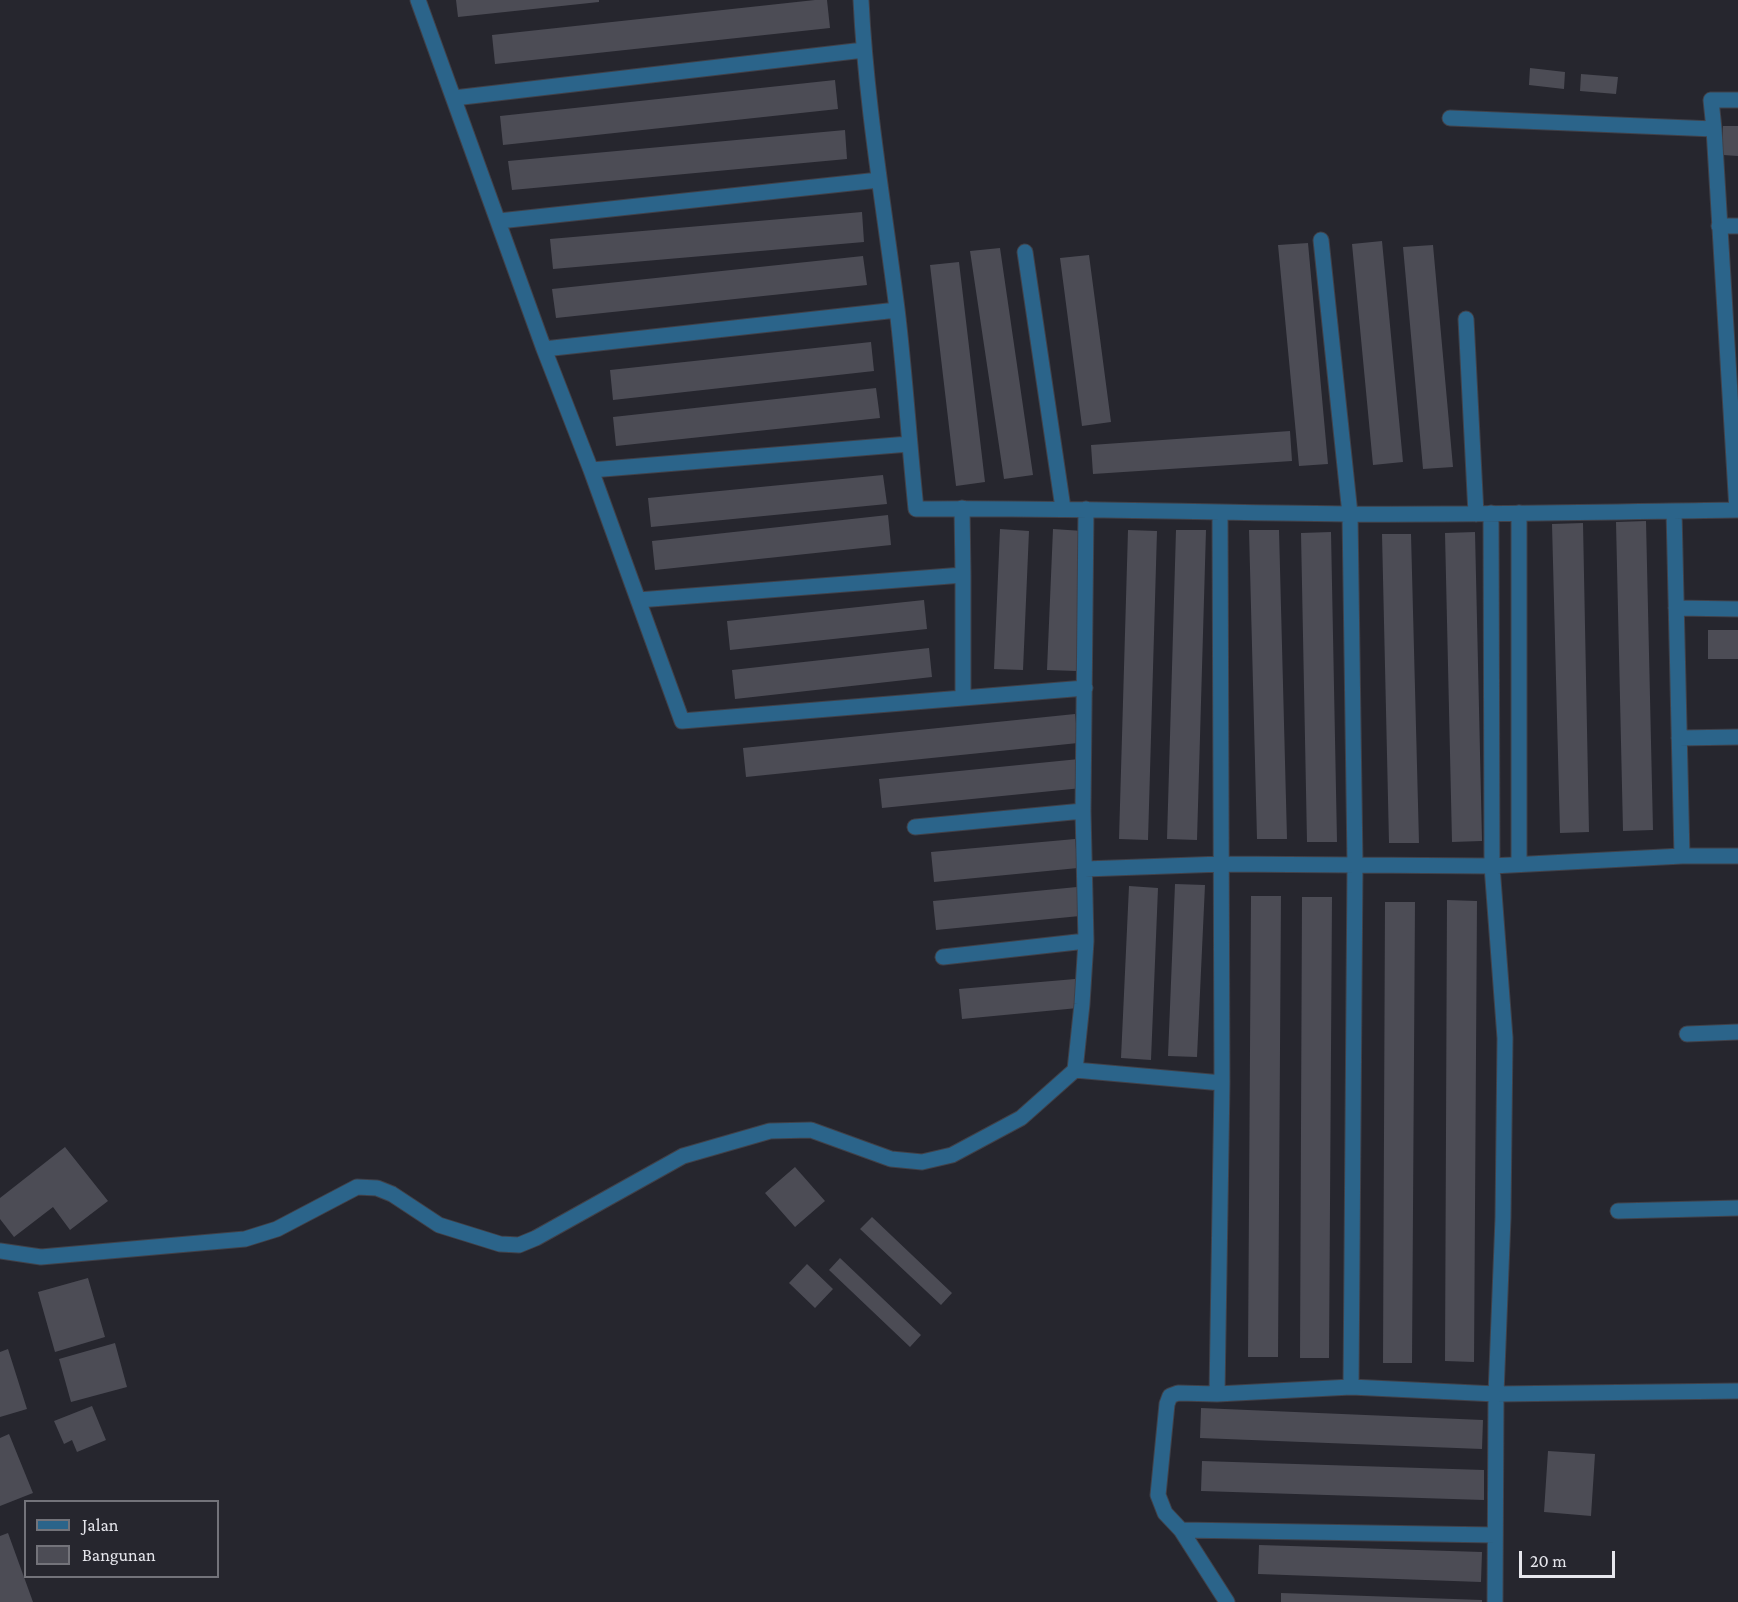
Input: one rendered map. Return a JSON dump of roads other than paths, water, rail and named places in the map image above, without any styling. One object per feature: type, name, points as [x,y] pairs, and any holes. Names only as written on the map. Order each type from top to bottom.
[{"type":"street","points":[[418,0],[682,721],[1085,688]]},
{"type":"street","points":[[861,0],[864,50],[879,180],[897,310],[916,509],[1063,508],[1350,514],[1737,510],[1733,356],[1719,226],[1711,100],[1738,100]]},
{"type":"street","points":[[454,98],[864,50]]},
{"type":"street","points":[[1450,118],[1714,129]]},
{"type":"street","points":[[499,221],[879,180]]},
{"type":"street","points":[[1719,226],[1738,226]]},
{"type":"street","points":[[1321,240],[1350,514],[1355,864],[1351,1387]]},
{"type":"street","points":[[1025,252],[1063,508]]},
{"type":"street","points":[[544,349],[897,310]]},
{"type":"street","points":[[1466,319],[1476,514]]},
{"type":"street","points":[[591,470],[909,444]]},
{"type":"street","points":[[962,508],[963,698]]},
{"type":"street","points":[[0,1251],[41,1257],[245,1239],[277,1229],[357,1187],[377,1188],[392,1194],[439,1224],[500,1244],[519,1245],[536,1238],[683,1156],[770,1131],[811,1130],[891,1159],[922,1162],[952,1155],[1021,1118],[1076,1070],[1086,941],[1083,811],[1086,509]]},
{"type":"street","points":[[1674,511],[1682,856]]},
{"type":"street","points":[[1217,1394],[1222,1083],[1220,513]]},
{"type":"street","points":[[1491,513],[1492,866],[1505,1038],[1503,1218],[1496,1394],[1495,1602]]},
{"type":"street","points":[[1519,513],[1519,864]]},
{"type":"street","points":[[638,600],[963,575]]},
{"type":"street","points":[[1676,608],[1738,609]]},
{"type":"street","points":[[1679,738],[1738,737]]},
{"type":"street","points":[[915,827],[1083,811]]},
{"type":"street","points":[[1085,869],[1222,864],[1492,866],[1682,856],[1738,856]]},
{"type":"street","points":[[943,957],[1086,941]]},
{"type":"street","points":[[1687,1034],[1738,1032]]},
{"type":"street","points":[[1076,1070],[1222,1083]]},
{"type":"street","points":[[1618,1211],[1738,1208]]},
{"type":"street","points":[[1227,1602],[1181,1530],[1165,1513],[1158,1495],[1167,1404],[1170,1396],[1178,1393],[1217,1394],[1351,1387],[1496,1394],[1738,1391]]},
{"type":"street","points":[[1181,1530],[1495,1535]]}]
